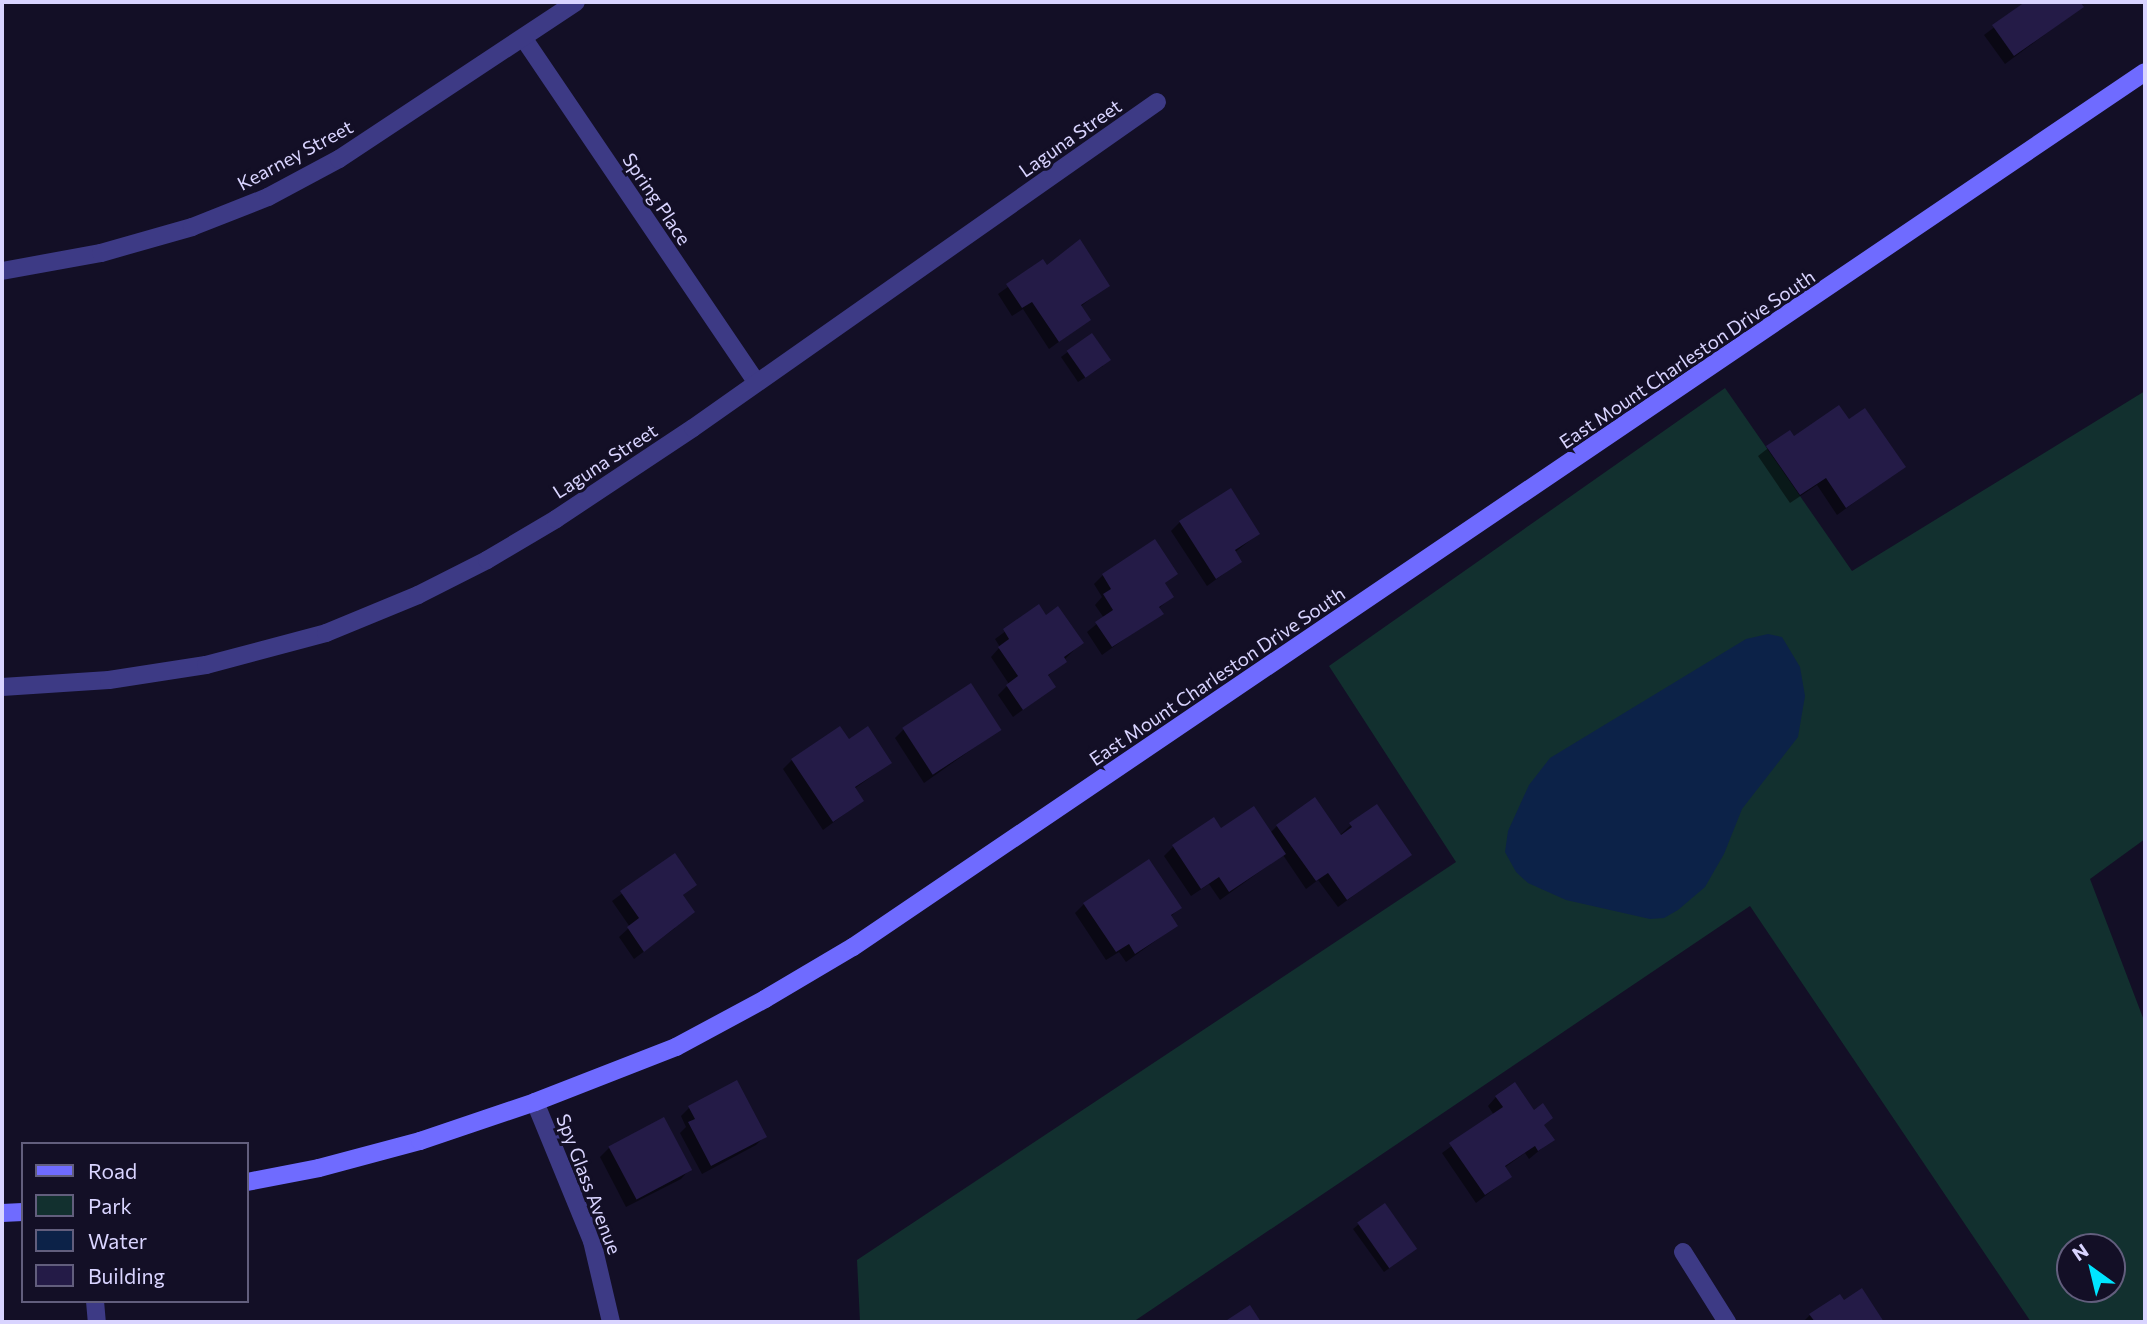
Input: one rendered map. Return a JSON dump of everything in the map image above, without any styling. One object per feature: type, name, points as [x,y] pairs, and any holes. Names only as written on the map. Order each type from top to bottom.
[{"type":"street","name":"Kearney Street","points":[[2,271],[101,253],[192,227],[268,197],[338,159],[524,39],[576,2]]},
{"type":"street","name":"Spring Place","points":[[524,39],[756,382]]},
{"type":"street","name":"East Mount Charleston Drive South","points":[[248,1182],[319,1168],[420,1141],[535,1102],[676,1047],[853,947],[2145,72]]},
{"type":"street","name":"Laguna Street","points":[[2,687],[109,680],[206,665],[326,633],[418,595],[487,560],[693,428],[1157,102]]},
{"type":"street","name":"Spy Glass Avenue","points":[[535,1102],[592,1241],[611,1322]]},
{"type":"street","points":[[2,1213],[21,1212]]},
{"type":"street","points":[[1683,1252],[1727,1322]]},
{"type":"street","points":[[95,1303],[97,1322]]},
{"type":"green space","points":[[1725,388],[1852,571],[2145,391],[2145,839],[2090,879],[2145,1023],[2145,1322],[2031,1322],[1750,906],[1133,1322],[860,1322],[857,1260],[1456,862],[1329,666]]},
{"type":"water","points":[[1768,634],[1782,637],[1800,667],[1805,696],[1798,737],[1742,809],[1724,854],[1705,887],[1678,910],[1664,918],[1650,919],[1566,900],[1528,883],[1516,872],[1505,852],[1508,831],[1529,785],[1550,758],[1746,639]]},
{"type":"building","points":[[2025,2],[2080,2],[2084,7],[2014,56],[1992,25]]},
{"type":"building","points":[[1080,239],[1110,286],[1081,305],[1091,320],[1059,342],[1032,302],[1022,308],[1006,284],[1043,259],[1047,265]]},
{"type":"building","points":[[1092,333],[1111,360],[1086,378],[1067,351]]},
{"type":"building","points":[[1839,405],[1849,419],[1865,408],[1906,467],[1846,508],[1826,478],[1800,495],[1766,446],[1790,430],[1794,436]]},
{"type":"building","points":[[1231,488],[1260,534],[1235,550],[1242,562],[1216,579],[1179,521]]},
{"type":"building","points":[[1155,539],[1178,574],[1165,583],[1174,597],[1159,607],[1164,614],[1112,647],[1095,622],[1113,610],[1103,594],[1111,589],[1102,574]]},
{"type":"building","points":[[1039,604],[1046,615],[1058,606],[1084,643],[1064,657],[1067,662],[1048,675],[1056,687],[1023,710],[1006,685],[1018,676],[998,647],[1009,639],[1003,629]]},
{"type":"building","points":[[971,683],[1001,730],[933,775],[902,728]]},
{"type":"building","points":[[840,726],[849,739],[868,726],[892,763],[855,787],[864,801],[833,822],[791,759]]},
{"type":"building","points":[[1315,797],[1341,835],[1352,827],[1349,823],[1377,804],[1412,855],[1347,900],[1328,873],[1316,881],[1276,825]]},
{"type":"building","points":[[1254,806],[1286,854],[1229,892],[1219,877],[1201,889],[1172,845],[1214,817],[1221,828]]},
{"type":"building","points":[[675,853],[697,885],[683,895],[695,912],[644,952],[627,927],[639,918],[620,891]]},
{"type":"building","points":[[1149,859],[1182,908],[1171,915],[1178,926],[1135,954],[1129,944],[1116,952],[1083,903]]},
{"type":"building","points":[[737,1080],[767,1137],[711,1166],[688,1122],[695,1119],[688,1106]]},
{"type":"building","points":[[1515,1082],[1534,1110],[1543,1103],[1553,1118],[1544,1125],[1555,1140],[1538,1151],[1535,1146],[1505,1166],[1512,1177],[1485,1195],[1449,1143],[1503,1107],[1495,1096]]},
{"type":"building","points":[[664,1117],[692,1170],[637,1200],[608,1147]]},
{"type":"building","points":[[1385,1203],[1417,1249],[1389,1268],[1357,1223]]},
{"type":"building","points":[[1862,1288],[1884,1322],[1815,1322],[1809,1314],[1840,1294],[1844,1300]]},
{"type":"building","points":[[1250,1305],[1261,1322],[1224,1322]]}]
